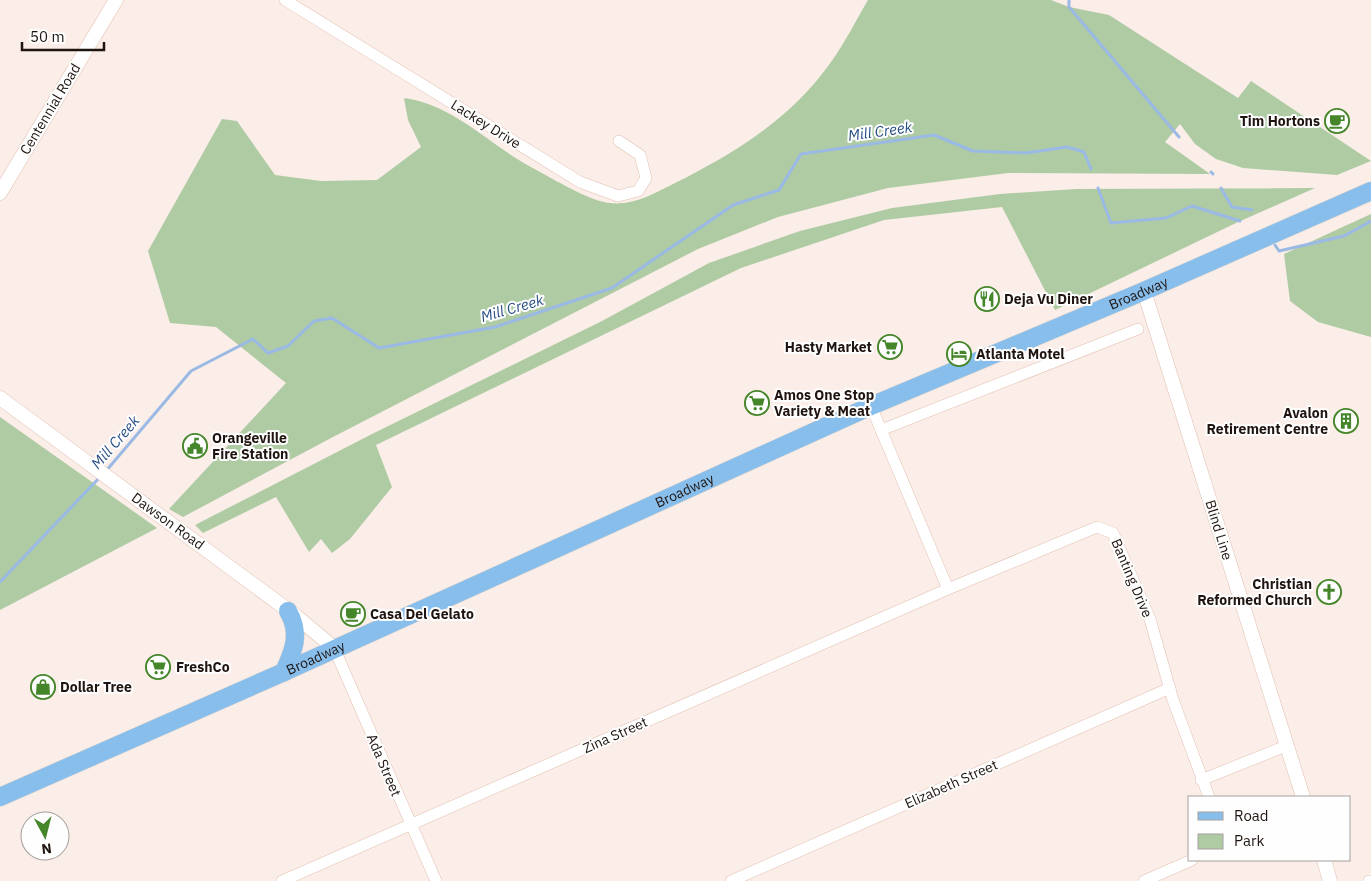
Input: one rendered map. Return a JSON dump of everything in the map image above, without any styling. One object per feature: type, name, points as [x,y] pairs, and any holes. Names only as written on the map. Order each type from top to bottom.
[{"type":"main road","name":"Broadway","points":[[0,798],[284,672],[871,406],[1144,291],[1371,191]]},
{"type":"main road","points":[[284,672],[296,639],[293,619],[288,611]]},
{"type":"street","name":"Centennial Road","points":[[0,193],[116,0]]},
{"type":"street","name":"Lackey Drive","points":[[285,0],[580,182],[618,196],[638,191],[646,178],[640,156],[619,141]]},
{"type":"street","name":"Blind Line","points":[[1144,291],[1303,796]]},
{"type":"street","points":[[881,430],[1138,329]]},
{"type":"street","name":"Dawson Road","points":[[0,398],[116,482],[288,611],[334,648]]},
{"type":"street","points":[[871,406],[948,589]]},
{"type":"street","name":"Banting Drive","points":[[948,589],[1083,531],[1097,527],[1113,533],[1150,619],[1170,688],[1201,780],[1209,796]]},
{"type":"street","name":"Zina Street","points":[[282,881],[948,589]]},
{"type":"street","name":"Ada Street","points":[[334,648],[436,881]]},
{"type":"street","name":"Elizabeth Street","points":[[731,881],[1170,688]]},
{"type":"street","points":[[1201,780],[1286,746]]},
{"type":"street","points":[[1144,881],[1190,861]]},
{"type":"street","points":[[1324,861],[1330,881]]},
{"type":"green space","points":[[868,0],[1051,0],[1069,7],[1109,15],[1238,98],[1251,81],[1371,161],[1337,175],[1243,168],[1216,159],[1195,144],[1180,124],[1165,142],[1210,174],[1008,173],[888,188],[778,217],[698,249],[331,438],[183,517],[169,509],[286,383],[216,327],[170,323],[148,251],[222,119],[237,121],[275,175],[321,181],[377,180],[421,147],[408,120],[404,98],[422,102],[454,116],[514,157],[586,196],[604,202],[632,202],[658,191],[719,159],[761,132],[780,117],[816,82],[846,39]]},
{"type":"green space","points":[[1315,188],[1236,223],[1055,310],[1002,207],[884,220],[741,268],[376,445],[392,487],[350,539],[332,553],[321,539],[309,552],[276,497],[203,533],[195,525],[374,433],[602,321],[709,263],[800,231],[892,208],[1000,194],[1076,189]]},
{"type":"green space","points":[[1371,214],[1371,337],[1318,322],[1290,301],[1284,254]]},
{"type":"green space","points":[[0,417],[157,528],[0,610]]},
{"type":"waterway","points":[[1069,0],[1069,7],[1179,137]]},
{"type":"waterway","name":"Mill Creek","points":[[106,471],[191,371],[253,339],[268,353],[288,346],[314,321],[332,318],[379,348],[495,327],[612,288],[733,205],[779,190],[801,154],[934,135],[973,151],[1026,153],[1067,147],[1084,152],[1091,169]]},
{"type":"waterway","name":"Mill Creek","points":[[1098,188],[1111,223],[1166,218],[1192,206],[1240,221]]},
{"type":"waterway","points":[[1221,188],[1232,207],[1252,210]]},
{"type":"waterway","points":[[1275,245],[1279,251],[1344,236],[1371,221]]},
{"type":"waterway","name":"Mill Creek","points":[[0,582],[100,477]]},
{"type":"place","name":"Tim Hortons","points":[[1337,121]]},
{"type":"place","name":"Deja Vu Diner","points":[[987,299]]},
{"type":"place","name":"Hasty Market","points":[[890,347]]},
{"type":"place","name":"Atlanta Motel","points":[[959,354]]},
{"type":"place","name":"Amos One Stop Variety & Meat","points":[[757,403]]},
{"type":"place","name":"Avalon Retirement Centre","points":[[1346,421]]},
{"type":"place","name":"Orangeville Fire Station","points":[[195,446]]},
{"type":"place","name":"Christian Reformed Church","points":[[1329,592]]},
{"type":"place","name":"Casa Del Gelato","points":[[353,614]]},
{"type":"place","name":"FreshCo","points":[[158,667]]},
{"type":"place","name":"Dollar Tree","points":[[43,687]]}]
